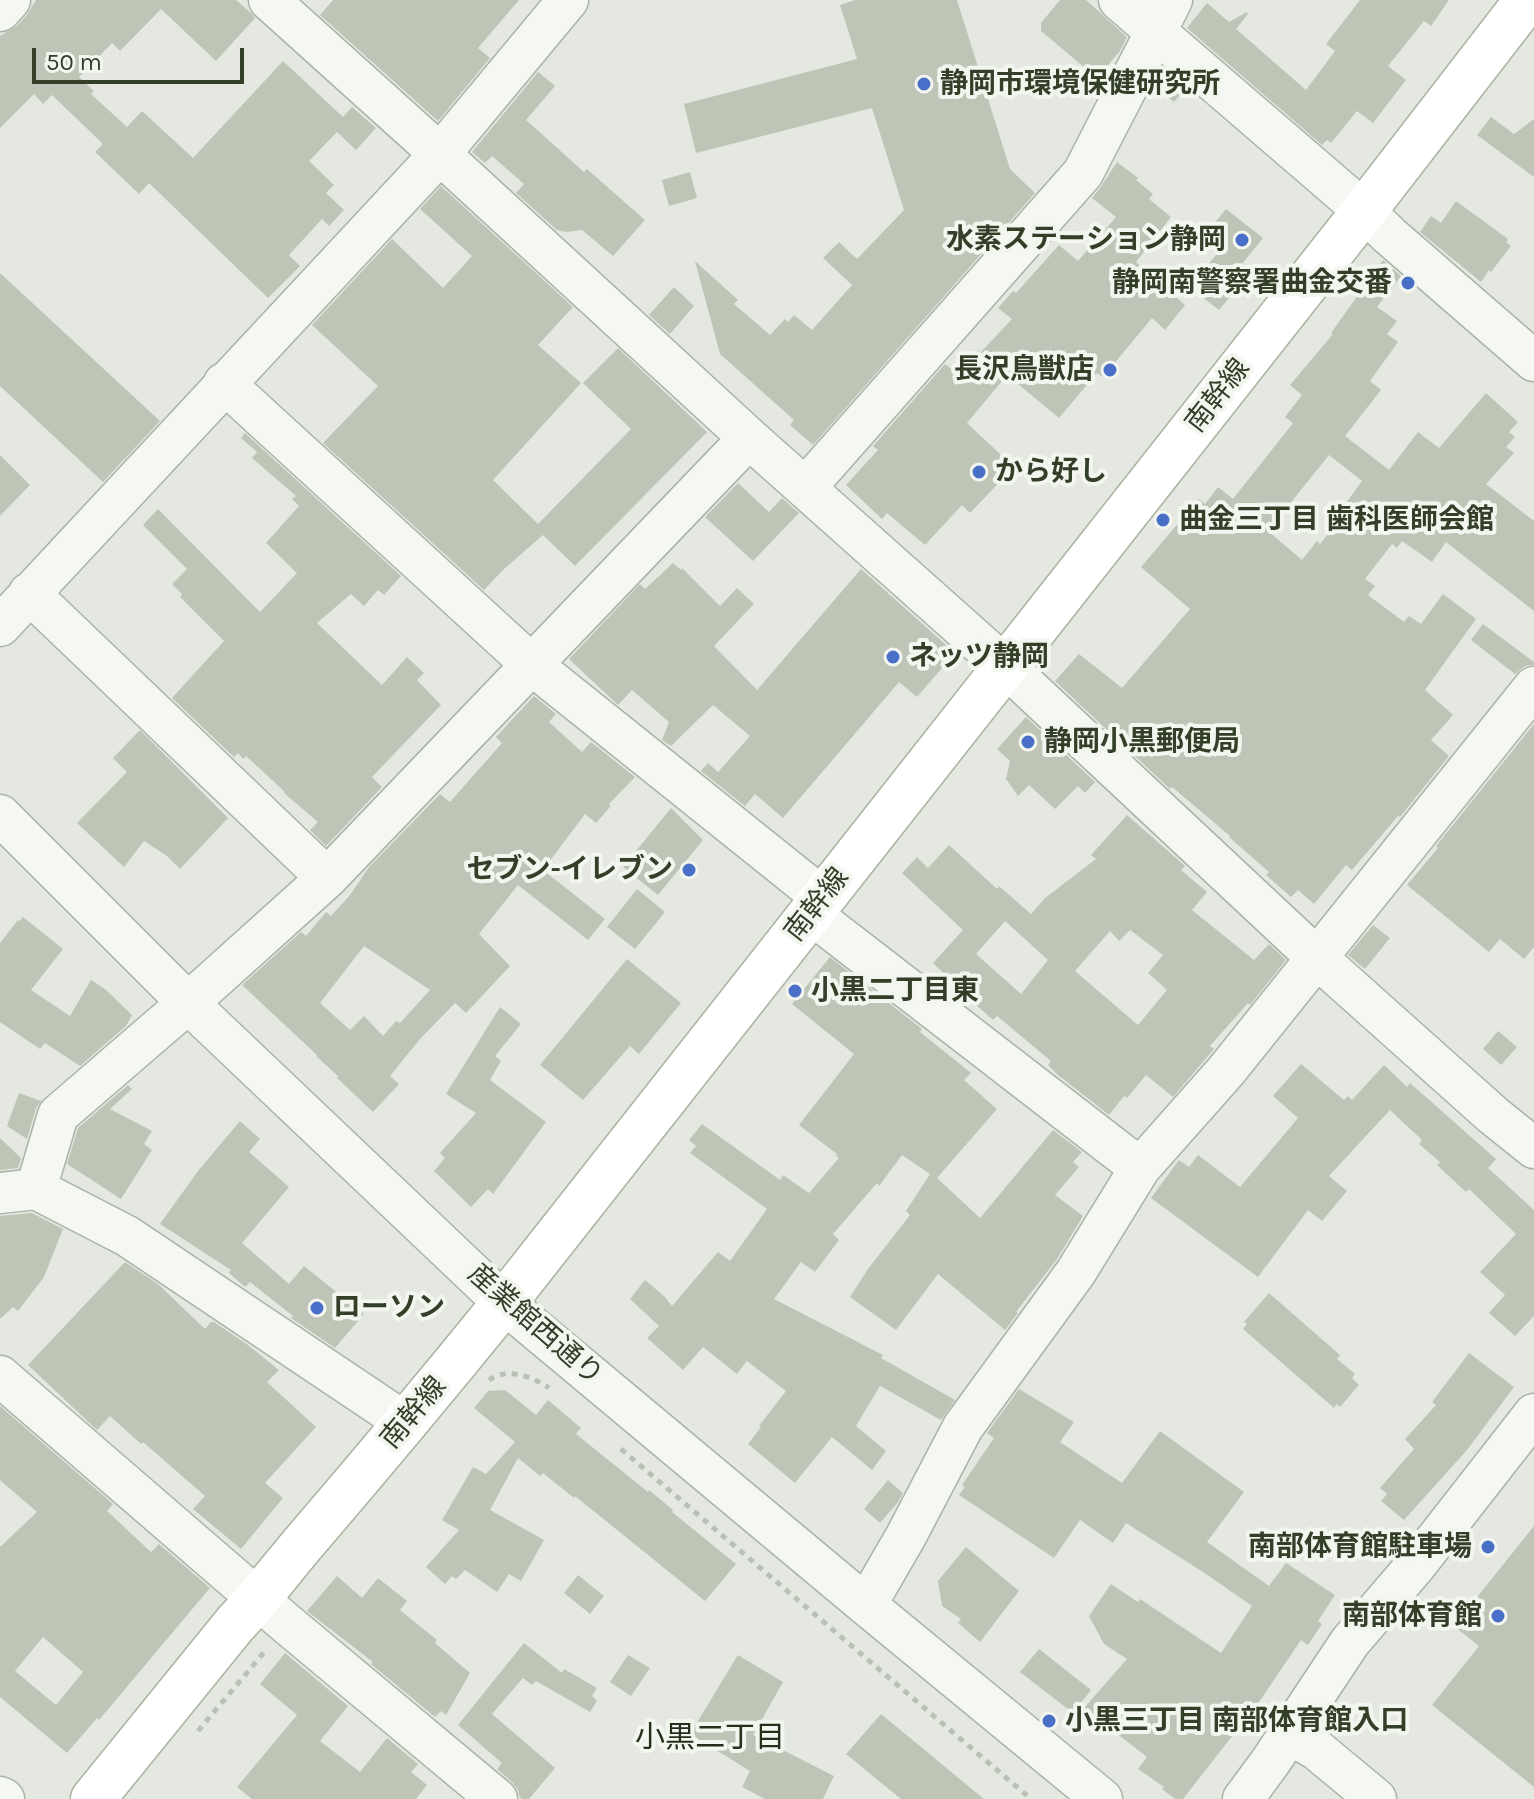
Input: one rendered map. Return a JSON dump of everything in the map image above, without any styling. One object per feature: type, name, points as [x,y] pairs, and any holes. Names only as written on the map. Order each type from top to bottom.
[{"type":"main road","name":"南幹線","points":[[93,1799],[235,1624],[273,1612],[278,1572],[504,1303],[1527,0]]},
{"type":"street","points":[[0,11],[10,0]]},
{"type":"street","points":[[269,0],[749,438],[1005,666],[1316,957],[1534,1148]]},
{"type":"street","points":[[0,626],[440,154],[568,0]]},
{"type":"street","points":[[1119,0],[1164,16],[1390,236],[1534,361]]},
{"type":"street","points":[[805,488],[1083,173],[1164,16]]},
{"type":"street","points":[[224,383],[532,665],[817,906],[1140,1168]]},
{"type":"street","points":[[406,1423],[127,1236],[18,1191],[58,1115],[327,878],[749,438]]},
{"type":"street","points":[[29,593],[327,878]]},
{"type":"street","points":[[866,1605],[963,1427],[1076,1272],[1140,1168],[1226,1071],[1534,687]]},
{"type":"street","name":"産業館西通り","points":[[0,815],[188,1003],[504,1303],[1102,1799]]},
{"type":"street","points":[[0,1376],[273,1612],[497,1799]]},
{"type":"street","points":[[1243,1799],[1350,1642],[1416,1565],[1534,1414]]},
{"type":"street","points":[[1289,1734],[1317,1750],[1376,1799]]},
{"type":"path","points":[[484,1384],[498,1374],[523,1375],[547,1386],[559,1396]]},
{"type":"path","points":[[618,1446],[1031,1799]]},
{"type":"path","points":[[190,1741],[273,1612]]},
{"type":"building","points":[[36,0],[236,0],[251,13],[255,18],[216,61],[161,9],[120,51],[112,43],[79,77],[94,91],[91,94],[127,127],[142,111],[193,158],[283,61],[343,117],[352,107],[376,128],[356,150],[337,132],[309,161],[334,185],[326,193],[344,210],[329,226],[322,219],[289,255],[300,266],[268,298],[149,183],[139,194],[95,152],[103,144],[52,95],[43,104],[34,94],[0,128],[0,36],[17,26]]},
{"type":"building","points":[[333,0],[519,0],[478,48],[490,58],[438,121],[320,15]]},
{"type":"building","points":[[855,0],[957,0],[1010,169],[1035,193],[813,445],[790,425],[794,420],[720,354],[695,261],[738,300],[734,304],[770,335],[785,319],[788,322],[794,315],[812,330],[852,285],[823,258],[839,242],[857,259],[904,210],[872,108],[696,153],[684,104],[857,59],[840,5]]},
{"type":"building","points":[[1060,0],[1086,0],[1127,37],[1120,51],[1097,78],[1041,31],[1041,23]]},
{"type":"building","points":[[1360,0],[1449,0],[1431,26],[1424,21],[1388,66],[1406,80],[1373,123],[1357,111],[1331,143],[1327,140],[1322,145],[1187,28],[1207,3],[1229,22],[1247,12],[1236,29],[1306,90],[1335,51],[1326,44]]},
{"type":"building","points":[[1163,68],[1186,88],[1174,102],[1154,86]]},
{"type":"building","points":[[538,72],[555,86],[526,120],[584,172],[587,169],[645,220],[613,256],[582,230],[557,230],[516,193],[524,184],[492,156],[485,163],[472,152]]},
{"type":"building","points":[[1491,117],[1514,134],[1534,119],[1534,177],[1477,135]]},
{"type":"building","points":[[1117,162],[1138,178],[1136,180],[1153,194],[1149,199],[1171,217],[1136,262],[1185,305],[1165,330],[1152,318],[1103,377],[1097,373],[1059,418],[1007,375],[967,423],[1014,467],[970,513],[962,505],[925,545],[887,513],[882,519],[846,485],[878,450],[873,446],[945,364],[954,371],[968,357],[970,359],[978,350],[981,352],[1012,319],[998,308],[1013,291],[1016,293],[1059,245],[1078,261],[1116,217],[1092,198]]},
{"type":"building","points":[[690,172],[697,198],[669,206],[662,180]]},
{"type":"building","points":[[441,186],[573,307],[538,345],[581,383],[493,480],[538,524],[631,429],[583,383],[618,348],[707,432],[575,566],[543,535],[484,590],[323,443],[378,386],[312,325],[392,239],[443,288],[472,256],[420,209]]},
{"type":"building","points":[[1456,201],[1508,239],[1506,242],[1511,246],[1481,282],[1420,232],[1431,216],[1441,223]]},
{"type":"building","points":[[1226,209],[1263,238],[1225,285],[1234,292],[1219,310],[1190,288],[1219,251],[1203,237]]},
{"type":"building","points":[[1383,260],[1401,276],[1377,307],[1397,321],[1387,334],[1398,342],[1370,381],[1381,390],[1345,436],[1389,470],[1418,432],[1439,448],[1486,393],[1518,422],[1509,432],[1515,437],[1506,447],[1514,453],[1486,484],[1534,521],[1534,611],[1446,542],[1432,562],[1402,541],[1397,548],[1392,544],[1365,579],[1375,586],[1368,595],[1404,622],[1409,616],[1421,624],[1443,594],[1476,619],[1425,690],[1453,715],[1431,740],[1449,756],[1352,870],[1346,865],[1314,904],[1298,890],[1291,897],[1230,836],[1172,787],[1170,789],[1055,681],[1079,654],[1122,688],[1190,609],[1141,567],[1199,499],[1205,504],[1218,487],[1233,499],[1293,423],[1285,417],[1302,395],[1290,385]],"holes":[[[1329,455],[1362,481],[1346,503],[1350,507],[1320,544],[1317,541],[1302,560],[1268,531]]]},
{"type":"building","points":[[0,273],[160,421],[103,482],[0,386]]},
{"type":"building","points":[[674,287],[694,306],[670,334],[649,315]]},
{"type":"building","points":[[245,433],[401,576],[384,595],[378,590],[364,606],[351,594],[317,623],[382,685],[407,657],[424,673],[417,680],[441,705],[372,777],[382,787],[326,846],[310,830],[318,822],[246,756],[243,759],[238,753],[234,757],[172,698],[224,641],[180,597],[182,594],[172,584],[187,569],[143,525],[158,509],[260,612],[297,573],[266,543],[299,506],[292,499],[296,496],[252,458],[257,452],[241,438]]},
{"type":"building","points":[[0,455],[30,485],[0,516]]},
{"type":"building","points":[[738,483],[769,512],[782,498],[799,513],[753,561],[705,517]]},
{"type":"building","points":[[673,563],[720,606],[737,588],[754,604],[714,646],[757,690],[861,569],[955,653],[917,697],[899,682],[783,818],[755,794],[745,806],[701,771],[708,763],[718,772],[750,736],[713,705],[671,746],[662,740],[669,722],[632,690],[618,705],[569,659],[640,584],[645,589]]},
{"type":"building","points":[[1483,624],[1534,665],[1525,666],[1515,674],[1471,640]]},
{"type":"building","points":[[534,696],[556,714],[549,722],[582,752],[591,742],[635,777],[596,823],[585,814],[543,870],[605,919],[588,940],[518,885],[479,934],[510,966],[466,1013],[455,1003],[420,1039],[390,1076],[399,1084],[373,1112],[242,985],[301,932],[306,936],[326,912],[331,916],[369,867],[440,794],[450,802],[502,743],[496,737]],"holes":[[[364,946],[430,990],[400,1023],[396,1021],[383,1036],[364,1016],[350,1030],[320,1003]]]},
{"type":"building","points":[[1026,717],[1095,782],[1085,793],[1078,786],[1055,809],[1029,785],[1018,796],[1006,779],[1010,761],[997,749]]},
{"type":"building","points":[[1534,724],[1534,947],[1524,959],[1500,939],[1489,952],[1407,885]]},
{"type":"building","points":[[140,730],[228,818],[180,869],[144,841],[124,867],[77,823],[127,772],[113,758]]},
{"type":"building","points":[[671,808],[703,840],[658,895],[623,867]]},
{"type":"building","points":[[1127,815],[1185,866],[1181,870],[1207,892],[1192,910],[1254,960],[1269,944],[1286,960],[1250,1005],[1248,1003],[1210,1046],[1214,1049],[1173,1097],[1146,1075],[1109,1115],[1058,1075],[1048,1065],[1051,1061],[997,1016],[993,1020],[933,963],[963,930],[902,873],[917,857],[928,868],[949,845],[997,889],[999,886],[1031,914],[1045,898],[1096,859],[1091,855]],"holes":[[[1005,921],[1048,960],[1021,994],[976,954]],[[1130,930],[1163,955],[1148,973],[1167,990],[1138,1025],[1075,971],[1110,931],[1119,941]]]},
{"type":"building","points":[[637,889],[665,912],[635,949],[607,927]]},
{"type":"building","points":[[23,917],[63,949],[31,990],[70,1016],[91,980],[132,1015],[126,1026],[80,1066],[45,1043],[40,1049],[0,1022],[0,943]]},
{"type":"building","points":[[1373,925],[1390,938],[1365,969],[1348,955]]},
{"type":"building","points":[[830,957],[922,1029],[920,1032],[971,1073],[964,1080],[997,1109],[937,1178],[980,1218],[1053,1130],[1082,1152],[1073,1162],[1079,1167],[1055,1195],[1083,1216],[1057,1259],[1005,1330],[938,1274],[896,1330],[850,1297],[910,1215],[906,1211],[930,1174],[902,1155],[879,1186],[877,1183],[833,1234],[839,1240],[815,1272],[801,1262],[774,1299],[883,1355],[881,1358],[955,1400],[941,1420],[880,1386],[856,1426],[886,1451],[872,1470],[832,1437],[795,1483],[748,1444],[786,1391],[747,1361],[737,1374],[703,1347],[683,1370],[647,1338],[659,1326],[630,1299],[645,1280],[672,1306],[718,1252],[730,1261],[767,1209],[690,1153],[696,1146],[689,1140],[702,1124],[780,1180],[783,1175],[809,1193],[839,1158],[799,1125],[854,1054],[792,1004]]},
{"type":"building","points":[[627,959],[681,1003],[639,1054],[630,1046],[583,1100],[540,1065]]},
{"type":"building","points":[[500,1007],[521,1024],[495,1056],[501,1061],[490,1080],[546,1122],[493,1194],[488,1189],[471,1207],[434,1171],[445,1158],[440,1153],[476,1113],[446,1094]]},
{"type":"building","points":[[1498,1031],[1517,1047],[1501,1065],[1483,1049]]},
{"type":"building","points":[[1301,1064],[1344,1100],[1348,1096],[1352,1100],[1384,1065],[1407,1087],[1410,1083],[1496,1159],[1488,1168],[1534,1210],[1534,1316],[1515,1336],[1489,1313],[1505,1295],[1480,1272],[1516,1234],[1469,1189],[1466,1192],[1437,1165],[1440,1162],[1419,1144],[1422,1140],[1390,1110],[1329,1176],[1347,1191],[1322,1221],[1308,1210],[1258,1277],[1151,1198],[1179,1160],[1189,1167],[1198,1155],[1240,1187],[1298,1118],[1273,1096]]},
{"type":"building","points":[[128,1085],[132,1089],[110,1109],[152,1131],[144,1144],[152,1150],[121,1199],[67,1164],[78,1128]]},
{"type":"building","points":[[19,1093],[41,1101],[27,1139],[7,1126]]},
{"type":"building","points":[[240,1121],[260,1139],[249,1152],[289,1187],[242,1243],[289,1284],[304,1266],[364,1314],[335,1348],[291,1318],[293,1316],[250,1282],[245,1287],[229,1273],[231,1270],[160,1224],[198,1171]]},
{"type":"building","points":[[0,1138],[21,1158],[18,1168],[0,1170]]},
{"type":"building","points":[[32,1213],[63,1229],[44,1277],[18,1311],[13,1307],[0,1319],[0,1216]]},
{"type":"building","points":[[125,1262],[158,1284],[205,1329],[214,1322],[279,1370],[267,1382],[316,1427],[265,1483],[283,1498],[241,1549],[193,1509],[205,1496],[143,1442],[141,1444],[110,1416],[97,1430],[28,1365]]},
{"type":"building","points":[[1269,1293],[1340,1355],[1337,1359],[1355,1374],[1352,1378],[1359,1385],[1340,1407],[1337,1404],[1334,1408],[1243,1329],[1247,1324],[1244,1322]]},
{"type":"building","points":[[1469,1353],[1514,1387],[1467,1450],[1404,1520],[1381,1501],[1387,1494],[1380,1488],[1414,1449],[1405,1439],[1436,1405],[1432,1402]]},
{"type":"building","points":[[1019,1389],[1074,1422],[1060,1442],[1122,1483],[1160,1431],[1244,1492],[1207,1542],[1269,1586],[1286,1563],[1335,1595],[1318,1621],[1322,1624],[1308,1645],[1301,1640],[1242,1727],[1183,1799],[1175,1799],[1138,1769],[1147,1757],[1084,1708],[1127,1659],[1104,1644],[1089,1616],[1111,1584],[1138,1602],[1140,1599],[1221,1653],[1252,1606],[1126,1523],[1113,1543],[1080,1520],[1054,1558],[959,1495],[965,1487],[962,1485],[994,1438],[987,1433]]},
{"type":"building","points":[[505,1390],[536,1415],[548,1400],[581,1428],[576,1434],[649,1490],[736,1564],[705,1601],[575,1496],[543,1473],[540,1476],[518,1458],[490,1510],[544,1540],[521,1581],[509,1574],[497,1592],[465,1570],[456,1579],[452,1576],[445,1584],[426,1567],[459,1530],[442,1520],[473,1467],[486,1474],[515,1442],[474,1408],[488,1391]]},
{"type":"building","points":[[0,1406],[113,1504],[107,1511],[151,1552],[159,1544],[210,1588],[99,1720],[97,1718],[67,1753],[0,1697],[0,1547],[37,1512],[0,1480]],"holes":[[[43,1637],[83,1672],[56,1705],[15,1671]]]},
{"type":"building","points":[[888,1480],[903,1493],[880,1523],[864,1509]]},
{"type":"building","points":[[1534,1526],[1534,1787],[1432,1705],[1479,1646],[1454,1626]]},
{"type":"building","points":[[966,1547],[1019,1591],[980,1642],[958,1623],[961,1619],[942,1606],[938,1581]]},
{"type":"building","points":[[578,1575],[604,1596],[590,1614],[564,1593]]},
{"type":"building","points":[[337,1576],[362,1598],[378,1578],[407,1601],[400,1610],[437,1640],[435,1643],[470,1673],[446,1715],[441,1711],[435,1717],[371,1664],[373,1662],[307,1611]]},
{"type":"building","points":[[524,1643],[562,1673],[564,1669],[597,1688],[592,1696],[597,1701],[590,1712],[536,1681],[532,1685],[523,1678],[492,1714],[555,1768],[529,1799],[522,1799],[512,1782],[497,1769],[502,1763],[458,1725]]},
{"type":"building","points":[[1039,1649],[1091,1690],[1073,1713],[1020,1672]]},
{"type":"building","points":[[285,1653],[348,1706],[320,1741],[360,1772],[387,1738],[418,1764],[411,1772],[427,1785],[416,1799],[252,1799],[237,1787],[297,1715],[260,1684]]},
{"type":"building","points":[[628,1655],[650,1668],[631,1696],[610,1682]]},
{"type":"building","points":[[738,1655],[783,1682],[753,1735],[834,1776],[823,1799],[765,1799],[742,1787],[750,1771],[690,1734]]},
{"type":"building","points":[[881,1714],[984,1799],[901,1799],[846,1754]]},
{"type":"place","name":"静岡市環境保健研究所","points":[[924,84]]},
{"type":"place","name":"水素ステーション静岡","points":[[1242,240]]},
{"type":"place","name":"静岡南警察署曲金交番","points":[[1408,283]]},
{"type":"place","name":"長沢鳥獣店","points":[[1110,370]]},
{"type":"place","name":"から好し","points":[[979,472]]},
{"type":"place","name":"曲金三丁目 歯科医師会館","points":[[1163,520]]},
{"type":"place","name":"ネッツ静岡","points":[[893,657]]},
{"type":"place","name":"静岡小黒郵便局","points":[[1028,742]]},
{"type":"place","name":"セブン-イレブン","points":[[689,870]]},
{"type":"place","name":"小黒二丁目東","points":[[795,991]]},
{"type":"place","name":"ローソン","points":[[317,1308]]},
{"type":"place","name":"南部体育館駐車場","points":[[1488,1547]]},
{"type":"place","name":"南部体育館","points":[[1498,1616]]},
{"type":"place","name":"小黒三丁目 南部体育館入口","points":[[1049,1721]]},
{"type":"district","name":"小黒二丁目","points":[[710,1738]]}]
